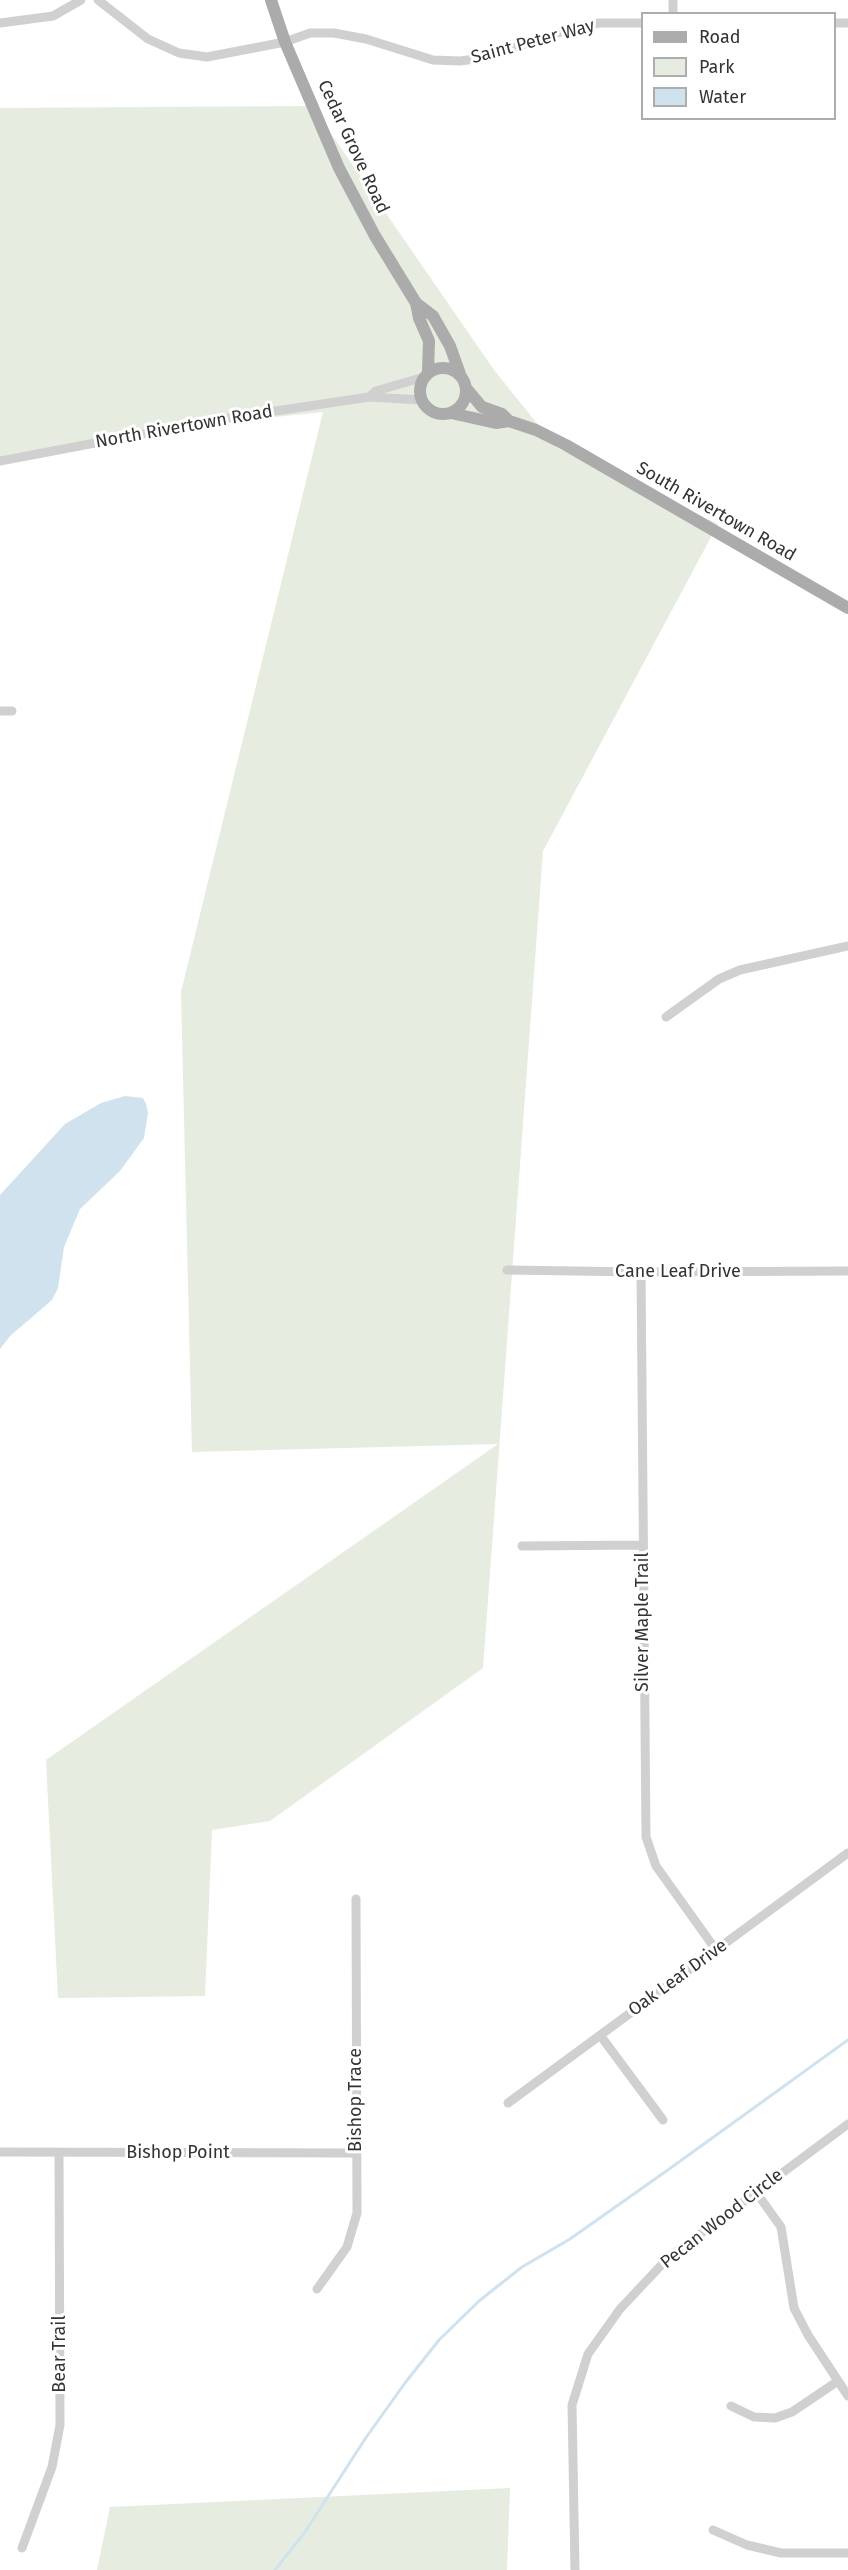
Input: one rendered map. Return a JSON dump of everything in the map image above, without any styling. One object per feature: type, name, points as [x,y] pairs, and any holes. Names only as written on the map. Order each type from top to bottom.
[{"type":"main road","name":"Cedar Grove Road","points":[[271,0],[285,42],[339,168],[375,236],[416,303],[419,318],[429,341],[426,375]]},
{"type":"main road","name":"Cedar Grove Road","points":[[416,303],[433,316],[450,346],[460,375]]},
{"type":"main road","points":[[448,368],[460,375],[466,388],[482,407],[502,414],[509,421],[496,423],[452,413],[437,414],[430,411],[421,400],[420,384],[434,369],[448,368]]},
{"type":"main road","points":[[452,413],[463,403],[466,388]]},
{"type":"main road","name":"South Rivertown Road","points":[[509,421],[536,430],[566,445],[848,608]]},
{"type":"street","points":[[0,23],[53,16],[81,0]]},
{"type":"street","name":"Saint Peter Way","points":[[98,0],[148,39],[179,53],[207,57],[285,42],[310,33],[334,33],[366,39],[433,60],[460,61],[482,58],[576,27],[598,23],[641,23]]},
{"type":"street","name":"North Rivertown Road","points":[[369,397],[376,391],[426,375]]},
{"type":"street","name":"North Rivertown Road","points":[[0,461],[216,420],[369,397],[421,400]]},
{"type":"street","points":[[0,711],[12,711]]},
{"type":"street","points":[[666,1017],[719,979],[740,970],[848,946]]},
{"type":"street","name":"Cane Leaf Drive","points":[[507,1270],[848,1271]]},
{"type":"street","name":"Silver Maple Trail","points":[[641,1272],[646,1837],[656,1866],[716,1950]]},
{"type":"street","points":[[522,1546],[643,1545]]},
{"type":"street","name":"Oak Leaf Drive","points":[[508,2103],[848,1853]]},
{"type":"street","name":"Bishop Trace","points":[[317,2289],[347,2247],[357,2213],[356,1899]]},
{"type":"street","points":[[600,2035],[663,2120]]},
{"type":"street","name":"Pecan Wood Circle","points":[[575,2570],[572,2405],[588,2354],[620,2308],[668,2258],[848,2124]]},
{"type":"street","name":"Bishop Point","points":[[0,2152],[356,2153]]},
{"type":"street","name":"Bear Trail","points":[[22,2548],[52,2467],[60,2425],[59,2153]]},
{"type":"street","points":[[756,2192],[781,2227],[794,2308],[808,2335],[848,2396]]},
{"type":"street","points":[[731,2406],[754,2417],[775,2418],[792,2412],[838,2381]]},
{"type":"street","points":[[713,2530],[747,2545],[781,2553],[848,2553]]},
{"type":"green space","points":[[312,106],[494,370],[556,447],[718,524],[543,851],[483,1668],[270,1821],[212,1830],[205,1996],[58,1998],[46,1760],[498,1444],[192,1452],[181,992],[323,412],[122,433],[0,459],[0,108]]},
{"type":"green space","points":[[510,2488],[507,2570],[97,2570],[110,2507]]},
{"type":"water","points":[[125,1096],[143,1098],[146,1104],[148,1113],[144,1138],[120,1171],[80,1209],[64,1247],[58,1288],[52,1300],[10,1336],[0,1349],[0,1195],[65,1124],[101,1103]]},
{"type":"waterway","points":[[275,2570],[305,2532],[365,2439],[405,2383],[439,2340],[479,2301],[522,2267],[570,2239],[848,2040]]}]
